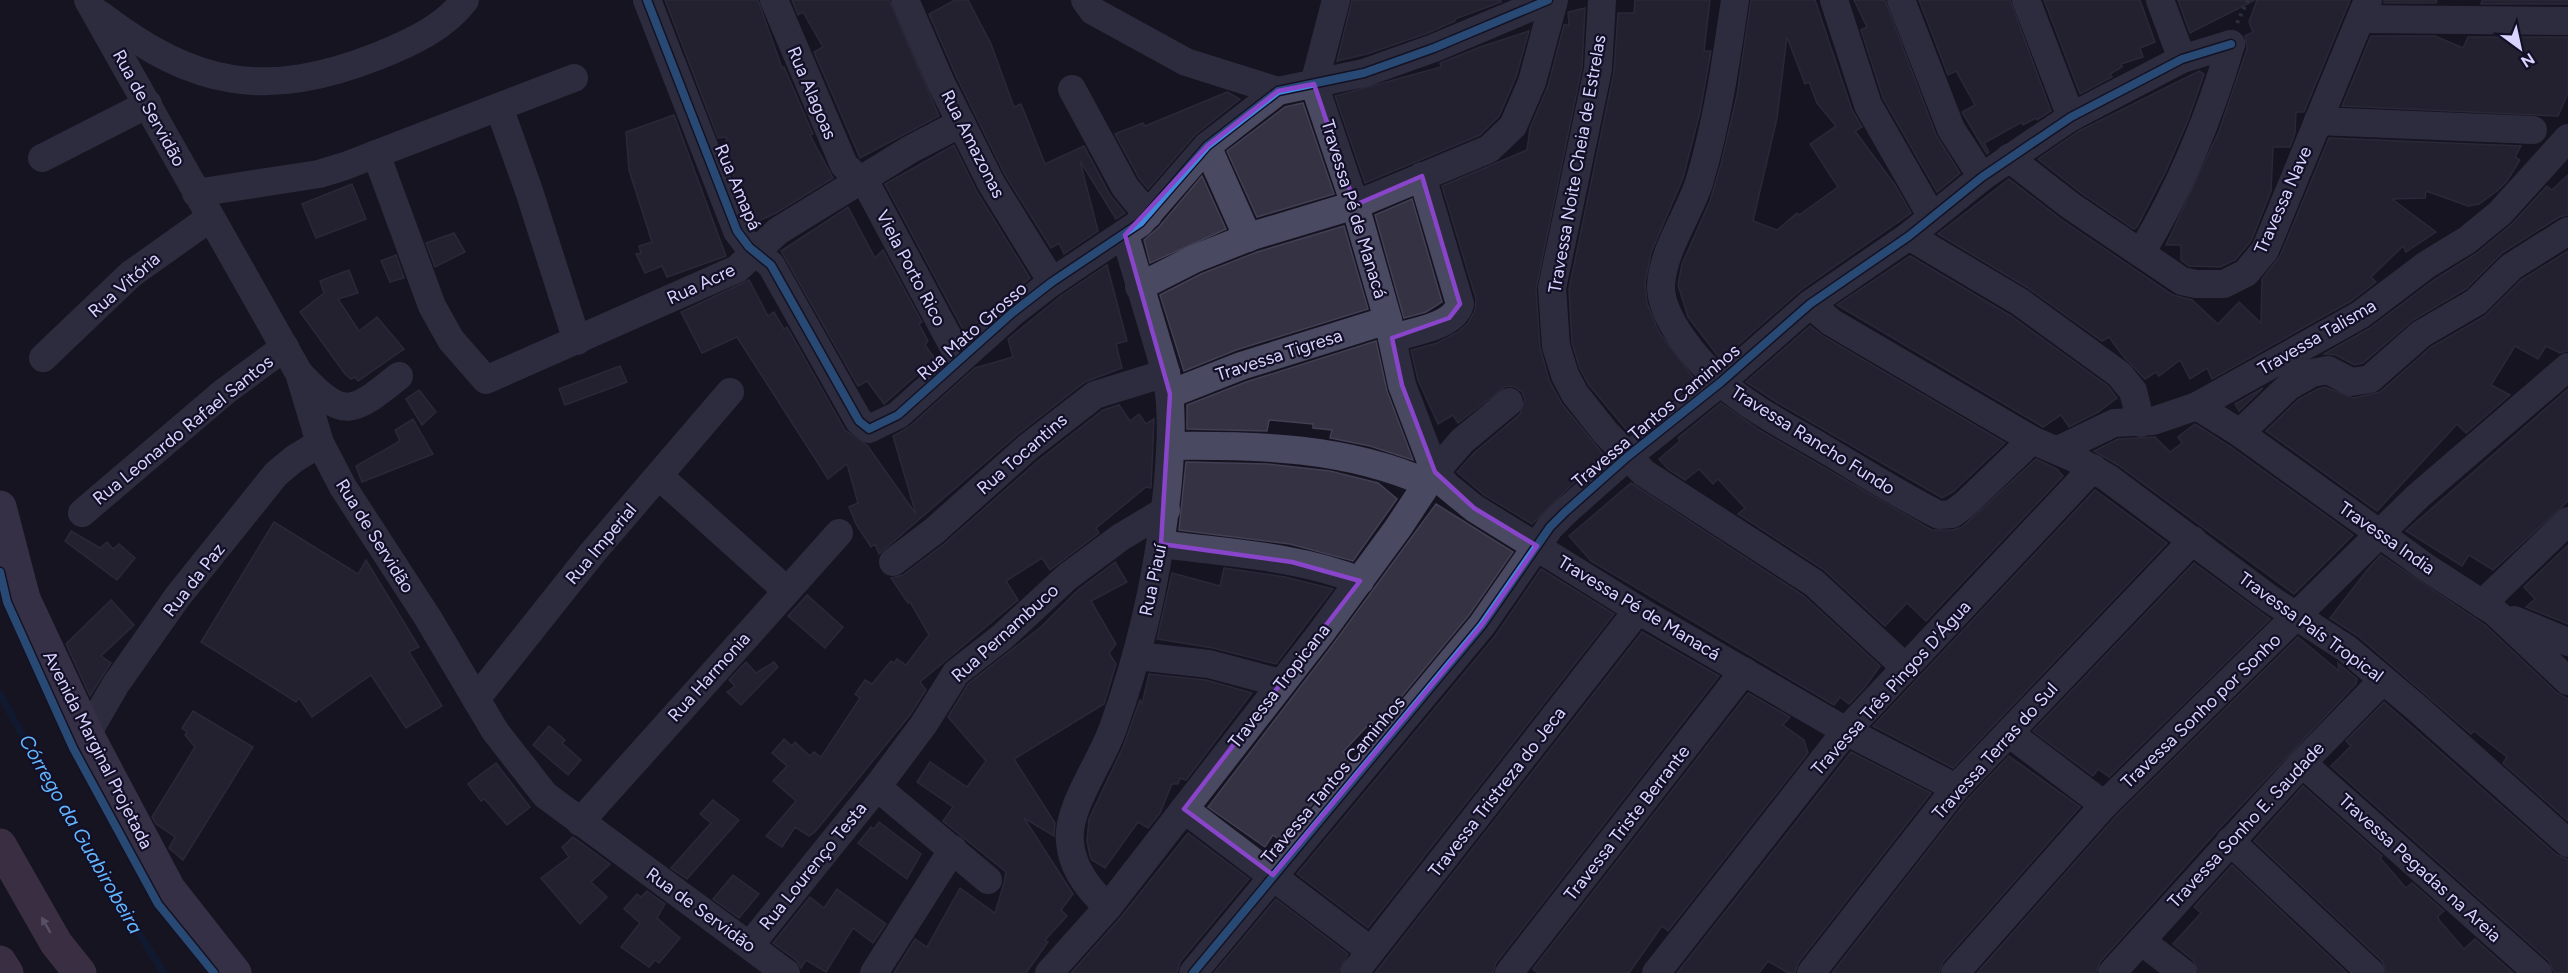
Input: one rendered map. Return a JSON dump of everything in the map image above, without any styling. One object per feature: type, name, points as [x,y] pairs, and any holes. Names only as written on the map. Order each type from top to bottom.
[{"type":"highway","points":[[0,845],[56,943],[80,973]]},
{"type":"highway","points":[[0,962],[7,973]]},
{"type":"main road","name":"Avenida Marginal Projetada","points":[[0,507],[24,599],[87,734],[169,889],[235,973]]},
{"type":"street","points":[[90,4],[126,34],[179,63],[213,76],[243,82],[290,80],[355,65],[432,30],[456,11],[465,0]]},
{"type":"street","name":"Rua Amapá","points":[[647,0],[737,231],[749,247],[771,265],[850,407],[859,421],[869,429]]},
{"type":"street","name":"Rua Alagoas","points":[[774,0],[832,142],[844,165],[858,182]]},
{"type":"street","name":"Rua Amazonas","points":[[905,0],[991,183],[1052,282]]},
{"type":"street","points":[[1085,0],[1093,11],[1186,62],[1278,91],[1364,73],[1434,48],[1548,0]]},
{"type":"street","points":[[1314,84],[1336,0]]},
{"type":"street","points":[[1139,287],[1194,259],[1248,238],[1354,205],[1489,149],[1513,126],[1537,66],[1554,0]]},
{"type":"street","name":"Travessa Noite Cheia de Estrelas","points":[[1602,0],[1598,69],[1552,288],[1556,346],[1565,375],[1575,394],[1627,457],[1660,485],[1814,583],[1906,668]]},
{"type":"street","name":"Travessa Rancho Fundo","points":[[1735,0],[1722,93],[1710,148],[1694,198],[1667,260],[1661,284],[1662,302],[1674,326],[1721,382],[1757,410],[1940,515],[1952,514],[1964,505],[2032,440]]},
{"type":"street","points":[[1834,0],[1868,105],[1932,217]]},
{"type":"street","points":[[1901,0],[1951,129],[1982,177]]},
{"type":"street","points":[[2026,0],[2071,117]]},
{"type":"street","points":[[2160,0],[2182,59]]},
{"type":"street","name":"Rua de Servidão","points":[[90,4],[299,373],[320,443],[343,487],[428,618],[495,731],[545,795],[786,973]]},
{"type":"street","points":[[2365,10],[2568,21]]},
{"type":"street","name":"Travessa Nave","points":[[2010,158],[2071,206],[2167,272],[2196,284],[2224,284],[2246,273],[2265,250],[2365,10]]},
{"type":"street","name":"Travessa Tantos Caminhos","points":[[1193,973],[1482,626],[1537,546],[1565,512],[1627,457],[1721,382],[1810,304],[1910,236],[1982,177],[2071,117],[2182,59],[2231,44],[2219,85],[2184,177],[2141,253]]},
{"type":"street","points":[[203,205],[319,174],[574,78]]},
{"type":"street","name":"Travessa Pé de Manacá","points":[[1314,84],[1354,205],[1390,329],[1402,385],[1431,478],[1474,508],[1638,610],[1846,731],[1956,788]]},
{"type":"street","points":[[1072,89],[1110,162],[1148,215]]},
{"type":"street","name":"Rua Mato Grosso","points":[[869,429],[898,415],[981,339],[1052,282],[1125,235],[1148,215],[1207,146],[1278,91]]},
{"type":"street","points":[[42,158],[148,104]]},
{"type":"street","points":[[499,106],[578,341]]},
{"type":"street","points":[[2318,121],[2533,130]]},
{"type":"street","name":"Rua Acre","points":[[376,154],[432,306],[451,339],[486,380],[737,269],[778,231],[961,123]]},
{"type":"street","name":"Travessa Talisma","points":[[2058,450],[2114,423],[2141,423],[2173,416],[2197,406],[2360,315],[2426,265],[2467,240],[2500,213],[2568,138]]},
{"type":"street","points":[[1207,146],[1248,238]]},
{"type":"street","name":"Travessa Tigresa","points":[[1168,383],[1390,329],[1449,318],[1458,311],[1460,304],[1422,176]]},
{"type":"street","name":"Viela Porto Rico","points":[[858,182],[873,196],[960,359]]},
{"type":"street","name":"Rua Vitória","points":[[43,358],[203,205]]},
{"type":"street","points":[[2240,433],[2282,392],[2312,373],[2328,370],[2351,382],[2370,379],[2421,334],[2476,302],[2511,267],[2568,231]]},
{"type":"street","name":"Rua Piauí","points":[[1108,907],[1088,888],[1079,871],[1069,841],[1078,804],[1113,730],[1137,656],[1161,544],[1171,446],[1168,383],[1125,235]]},
{"type":"street","points":[[1910,236],[2020,302],[2119,374],[2133,391],[2141,423]]},
{"type":"street","name":"Travessa País Tropical","points":[[1810,304],[1832,322],[2032,440],[2058,450],[2092,468],[2193,540],[2270,599],[2347,649],[2568,843]]},
{"type":"street","name":"Rua Leonardo Rafael Santos","points":[[82,513],[224,392],[285,347]]},
{"type":"street","name":"Travessa Sonho por Sonho","points":[[1955,973],[2104,805],[2299,616],[2379,533],[2418,496],[2568,367]]},
{"type":"street","points":[[299,373],[321,396],[339,408],[351,407],[368,400],[399,376]]},
{"type":"street","name":"Rua Tocantins","points":[[893,562],[934,531],[1028,447],[1095,395],[1168,383]]},
{"type":"street","name":"Rua Imperial","points":[[476,699],[593,552],[730,392]]},
{"type":"street","name":"Travessa Tropicana","points":[[1049,973],[1108,907],[1360,581],[1431,478],[1462,441],[1509,402]]},
{"type":"street","name":"Travessa India","points":[[2197,406],[2240,433],[2379,533],[2489,608],[2568,681]]},
{"type":"street","name":"Rua da Paz","points":[[87,734],[116,684],[178,596],[276,474],[294,459],[320,443]]},
{"type":"street","points":[[1171,446],[1253,445],[1290,449],[1378,464],[1431,478]]},
{"type":"street","name":"Travessa Três Pingos D'Água","points":[[1656,973],[1846,731],[2092,468]]},
{"type":"street","points":[[659,476],[787,591]]},
{"type":"street","name":"Rua Pernambuco","points":[[877,787],[924,724],[956,673],[1002,637],[1067,577],[1121,537],[1166,510]]},
{"type":"street","points":[[2568,521],[2489,608],[2568,642]]},
{"type":"street","name":"Rua Harmonia","points":[[580,822],[839,533]]},
{"type":"street","name":"Travessa Terras do Sul","points":[[1810,973],[1956,788],[2193,540]]},
{"type":"street","points":[[1161,544],[1292,562],[1323,568],[1360,581]]},
{"type":"street","name":"Travessa Tristreza do Jeca","points":[[1354,973],[1638,610]]},
{"type":"street","points":[[1137,656],[1209,664],[1280,682]]},
{"type":"street","name":"Travessa Triste Berrante","points":[[1509,973],[1744,671]]},
{"type":"street","name":"Travessa Sonho E. Saudade","points":[[2112,973],[2302,763],[2383,680]]},
{"type":"street","points":[[2009,733],[2104,805]]},
{"type":"street","name":"Travessa Pegadas na Areia","points":[[2302,763],[2538,973]]},
{"type":"street","points":[[877,787],[988,880]]},
{"type":"street","name":"Rua Lourenço Testa","points":[[750,945],[877,787]]},
{"type":"street","points":[[1184,809],[1371,951]]},
{"type":"street","points":[[2230,841],[2371,973]]},
{"type":"street","points":[[874,973],[953,849]]},
{"type":"street","points":[[2141,941],[2183,973]]},
{"type":"highlighted area","points":[[1314,84],[1355,205],[1422,176],[1460,304],[1449,318],[1392,338],[1402,385],[1435,472],[1474,508],[1537,546],[1482,625],[1273,875],[1184,809],[1360,581],[1292,562],[1161,544],[1170,394],[1125,235],[1207,146],[1278,91]]},
{"type":"building","points":[[665,0],[758,0],[782,68],[784,67],[813,134],[810,135],[833,178],[776,213],[752,224],[729,164],[726,137],[718,138]]},
{"type":"building","points":[[792,0],[889,0],[939,116],[860,158],[814,52],[823,47],[803,12],[798,15]]},
{"type":"building","points":[[955,0],[968,0],[991,44],[1014,107],[1021,104],[1045,164],[1084,146],[1110,195],[1125,213],[1116,219],[1080,161],[1098,231],[1064,254],[1059,243],[1051,248],[1005,175],[956,76],[929,14]]},
{"type":"building","points":[[1352,0],[1501,0],[1501,2],[1455,19],[1428,33],[1367,54],[1337,61]]},
{"type":"building","points":[[1635,0],[1710,0],[1704,51],[1711,51],[1700,112],[1683,178],[1651,253],[1645,283],[1647,303],[1659,332],[1696,381],[1630,434],[1589,385],[1580,369],[1572,343],[1569,289],[1614,72],[1618,13],[1634,13]]},
{"type":"building","points":[[1751,0],[1815,0],[1852,110],[1862,127],[1855,131],[1895,185],[1911,213],[1801,290],[1721,360],[1688,317],[1678,285],[1682,264],[1710,201],[1737,95]],"holes":[[[1787,37],[1805,84],[1809,82],[1817,103],[1836,126],[1810,144],[1838,187],[1799,215],[1797,213],[1777,230],[1753,221],[1777,118]]]},
{"type":"building","points":[[1854,0],[1885,0],[1936,135],[1960,173],[1937,192],[1883,98],[1861,30],[1867,27]]},
{"type":"building","points":[[1919,0],[2010,0],[2051,111],[2037,120],[2036,118],[2023,125],[2022,122],[1984,143],[1989,152],[1987,154],[1962,112],[1975,105],[1956,71],[1948,75]]},
{"type":"building","points":[[2044,0],[2140,0],[2155,42],[2140,48],[2143,57],[2121,64],[2122,67],[2110,74],[2112,77],[2080,94]]},
{"type":"building","points":[[2178,0],[2255,0],[2190,33]]},
{"type":"building","points":[[2257,0],[2350,0],[2304,112],[2296,112],[2295,133],[2290,147],[2273,147],[2271,191],[2251,241],[2235,260],[2220,267],[2189,266],[2181,260],[2181,245],[2166,245],[2219,131],[2247,49],[2245,36],[2253,32],[2249,22]]},
{"type":"building","points":[[2384,0],[2437,0],[2436,3],[2384,3]]},
{"type":"building","points":[[2482,0],[2568,0],[2568,4],[2481,4]]},
{"type":"building","points":[[1585,8],[1582,67],[1536,289],[1540,347],[1549,380],[1562,404],[1603,454],[1532,524],[1484,495],[1457,472],[1474,453],[1520,414],[1525,400],[1522,392],[1515,387],[1506,386],[1458,423],[1453,415],[1438,424],[1418,380],[1411,350],[1437,343],[1458,332],[1468,323],[1475,310],[1476,299],[1442,186],[1527,150],[1530,128],[1548,86],[1564,25],[1569,25],[1568,12]]},
{"type":"building","points":[[1529,31],[1516,77],[1499,116],[1480,135],[1365,183],[1335,96],[1441,67],[1440,63]]},
{"type":"building","points":[[2371,36],[2435,36],[2463,48],[2468,37],[2568,37],[2568,93],[2558,116],[2342,106]]},
{"type":"building","points":[[2199,71],[2204,74],[2188,120],[2166,171],[2134,229],[2081,193],[2038,159],[2079,131]]},
{"type":"building","points":[[1227,92],[1240,99],[1195,135],[1148,189],[1139,178],[1115,134],[1143,123],[1145,126]]},
{"type":"building","points":[[1303,103],[1334,194],[1257,217],[1227,151],[1285,107]]},
{"type":"building","points":[[674,115],[726,256],[667,277],[662,266],[645,273],[636,254],[641,253],[639,246],[652,242],[629,170],[626,132]]},
{"type":"building","points":[[2329,138],[2521,146],[2515,157],[2520,160],[2507,181],[2479,204],[2468,206],[2426,191],[2425,198],[2392,199],[2436,232],[2406,252],[2403,246],[2371,277],[2376,282],[2351,301],[2212,379],[2207,368],[2190,379],[2180,360],[2159,376],[2156,372],[2145,379],[2109,337],[2102,341],[2028,288],[1938,234],[2009,179],[2062,220],[2173,295],[2192,300],[2218,324],[2239,302],[2261,323],[2262,279],[2280,256]]},
{"type":"building","points":[[954,145],[977,192],[1030,278],[965,333],[885,184]]},
{"type":"building","points":[[2568,175],[2568,215],[2559,217],[2502,253],[2466,289],[2413,320],[2363,363],[2354,365],[2336,355],[2324,354],[2370,328],[2435,279],[2477,253],[2512,224],[2547,186],[2552,190]]},
{"type":"building","points":[[1202,176],[1226,229],[1150,263],[1144,240],[1159,227]]},
{"type":"building","points":[[352,184],[366,219],[316,238],[302,204]]},
{"type":"building","points":[[1412,199],[1442,302],[1426,312],[1404,318],[1375,215]]},
{"type":"building","points":[[848,207],[875,258],[883,250],[922,322],[919,324],[928,341],[925,345],[935,359],[884,404],[867,381],[858,386],[781,251]]},
{"type":"building","points":[[1344,226],[1368,309],[1236,350],[1184,371],[1160,295],[1201,274],[1257,252]]},
{"type":"building","points":[[454,233],[465,252],[435,267],[426,243]]},
{"type":"building","points":[[2568,251],[2568,351],[2560,353],[2546,346],[2538,359],[2515,346],[2491,385],[2510,395],[2466,433],[2457,424],[2377,511],[2266,431],[2299,399],[2318,389],[2325,387],[2353,398],[2380,392],[2431,347],[2485,316],[2521,280]]},
{"type":"building","points":[[396,255],[404,278],[390,282],[381,261]]},
{"type":"building","points":[[1910,256],[2011,316],[2108,386],[2117,398],[2098,412],[2069,427],[2061,415],[2043,427],[1837,305]]},
{"type":"building","points":[[1107,265],[1127,341],[1116,344],[1122,368],[1085,382],[1017,435],[879,554],[875,544],[871,547],[856,524],[849,507],[858,503],[847,464],[828,479],[737,337],[702,353],[681,312],[749,280],[768,316],[774,312],[784,329],[787,327],[845,430],[867,445],[916,514],[893,436],[909,427],[975,368],[1013,357],[1008,339],[1062,295]]},
{"type":"building","points":[[349,270],[358,293],[338,299],[359,331],[377,317],[404,349],[358,381],[355,377],[351,379],[345,374],[300,312],[324,293],[320,281]]},
{"type":"building","points":[[1810,326],[1823,336],[2005,443],[1953,492],[1942,498],[1746,382]]},
{"type":"building","points":[[1376,341],[1387,391],[1413,460],[1370,446],[1330,438],[1332,430],[1313,428],[1313,424],[1269,420],[1267,431],[1187,429],[1187,405],[1246,382]]},
{"type":"building","points":[[620,366],[627,382],[565,405],[559,389]]},
{"type":"building","points":[[2263,388],[2239,411],[2235,404]]},
{"type":"building","points":[[2568,389],[2568,501],[2493,570],[2469,555],[2462,566],[2406,531]]},
{"type":"building","points":[[419,390],[436,412],[422,425],[406,399]]},
{"type":"building","points":[[1721,403],[1761,431],[1932,530],[1953,530],[1962,527],[2036,459],[2057,469],[2063,476],[1926,621],[1907,603],[1885,626],[1823,569],[1738,514],[1745,508],[1718,479],[1713,484],[1699,469],[1685,480],[1668,469],[1659,459],[1680,441],[1678,438]]},
{"type":"building","points":[[1119,405],[1130,421],[1139,414],[1146,424],[1154,419],[1151,488],[1146,487],[1096,528],[1099,533],[1050,570],[1042,558],[1006,581],[1018,600],[920,682],[926,690],[910,715],[815,832],[809,836],[795,827],[782,847],[766,836],[796,801],[773,781],[787,766],[772,753],[784,739],[792,746],[795,742],[810,756],[814,752],[821,757],[860,698],[855,694],[865,680],[872,684],[891,661],[894,663],[897,659],[906,665],[929,635],[910,602],[908,603],[891,578],[903,575],[944,544],[1039,460],[1103,410]]},
{"type":"building","points":[[413,419],[433,454],[362,482],[356,466],[400,441],[395,430]]},
{"type":"building","points":[[2195,424],[2231,447],[2353,535],[2294,594],[2118,465],[2094,451],[2118,439],[2155,437],[2170,452],[2182,443],[2178,437]]},
{"type":"building","points":[[1186,462],[1268,464],[1330,471],[1378,483],[1397,499],[1353,561],[1290,544],[1179,530]]},
{"type":"building","points":[[1631,483],[1804,596],[1880,666],[1865,687],[1849,704],[1840,697],[1834,705],[1591,561],[1569,536]]},
{"type":"building","points":[[2095,490],[2167,543],[1953,768],[1873,726]]},
{"type":"building","points":[[1436,504],[1513,552],[1469,615],[1377,726],[1371,722],[1343,752],[1350,759],[1281,841],[1273,835],[1265,847],[1208,807],[1334,643]]},
{"type":"building","points":[[274,522],[358,574],[366,560],[419,647],[409,652],[442,706],[406,728],[371,675],[312,717],[299,698],[296,702],[201,642]]},
{"type":"building","points":[[71,531],[100,548],[107,542],[113,549],[119,544],[135,558],[117,580],[65,541]]},
{"type":"building","points":[[2568,545],[2568,624],[2526,607],[2535,599],[2524,587]]},
{"type":"building","points":[[2381,555],[2485,625],[2557,693],[2568,699],[2568,821],[2503,763],[2507,757],[2474,731],[2471,734],[2358,636],[2330,618]]},
{"type":"building","points":[[1115,562],[1127,582],[1091,601],[1116,644],[1109,653],[1116,664],[1104,704],[1014,759],[1055,823],[1054,836],[1024,818],[1073,894],[1061,910],[1067,916],[1045,940],[1048,942],[1026,973],[894,973],[915,939],[927,947],[960,888],[995,913],[1004,883],[1006,872],[943,821],[953,807],[917,782],[930,762],[967,787],[986,761],[948,717],[968,684],[1042,626],[1078,590]]},
{"type":"building","points":[[2194,563],[2270,619],[2109,777],[2098,769],[2093,776],[2033,731]]},
{"type":"building","points":[[1224,568],[1285,577],[1333,589],[1276,664],[1213,648],[1157,639],[1172,573],[1220,586]]},
{"type":"building","points":[[1541,569],[1614,614],[1368,928],[1297,874],[1495,636]]},
{"type":"building","points":[[807,595],[843,627],[825,648],[788,616]]},
{"type":"building","points":[[111,600],[134,625],[101,656],[111,663],[90,696],[66,644]]},
{"type":"building","points":[[1642,632],[1719,676],[1496,963],[1493,973],[1375,973]]},
{"type":"building","points":[[2298,637],[2339,671],[2338,663],[2357,679],[2356,684],[2218,830],[2100,962],[2096,973],[1977,973],[2116,816]]},
{"type":"building","points":[[746,662],[756,673],[774,662],[778,667],[741,705],[727,692],[735,686],[729,680]]},
{"type":"building","points":[[1149,674],[1206,680],[1252,693],[1186,780],[1180,778],[1178,784],[1172,784],[1160,813],[1148,828],[1138,822],[1105,868],[1092,860],[1090,856],[1087,841],[1089,819],[1123,747],[1140,700],[1142,704]]},
{"type":"building","points":[[1748,693],[1790,717],[1783,725],[1804,740],[1808,753],[1668,931],[1662,926],[1629,973],[1538,973],[1533,969]]},
{"type":"building","points":[[2384,702],[2557,855],[2568,859],[2568,973],[2554,973],[2549,961],[2331,766],[2351,746],[2346,741]]},
{"type":"building","points":[[193,711],[253,747],[183,860],[169,848],[175,837],[156,824],[152,817],[195,747],[185,735],[187,732],[182,728]]},
{"type":"building","points":[[549,726],[565,740],[562,743],[581,760],[568,775],[533,745]]},
{"type":"building","points":[[1851,752],[1931,793],[1798,963],[1795,973],[1788,973],[1768,961],[1759,973],[1677,973]]},
{"type":"building","points":[[2009,756],[2080,807],[1943,962],[1939,973],[1832,973],[1968,799]]},
{"type":"building","points":[[496,763],[530,807],[507,825],[484,799],[481,801],[468,784]]},
{"type":"building","points":[[2303,786],[2382,856],[2380,858],[2406,888],[2412,883],[2444,911],[2438,916],[2439,920],[2464,949],[2475,939],[2513,973],[2387,973],[2382,961],[2254,841]]},
{"type":"building","points":[[713,800],[739,820],[687,879],[671,868],[711,823],[700,814]]},
{"type":"building","points":[[879,822],[921,854],[907,879],[858,843],[871,827],[874,829]]},
{"type":"building","points":[[1188,833],[1249,879],[1180,962],[1177,973],[1071,973],[1121,917]]},
{"type":"building","points":[[573,837],[610,864],[591,882],[607,897],[580,924],[541,878],[569,857],[562,847]]},
{"type":"building","points":[[2232,865],[2347,973],[2199,973],[2193,960],[2173,944],[2201,913],[2194,907]]},
{"type":"building","points":[[733,875],[759,894],[739,918],[713,899]]},
{"type":"building","points":[[837,889],[886,924],[873,943],[853,928],[826,972],[806,960],[801,968],[796,960],[773,943],[810,897],[824,908]]},
{"type":"building","points":[[647,891],[665,904],[657,918],[680,938],[659,963],[655,960],[649,967],[621,947],[640,923],[624,909],[637,894],[641,897]]},
{"type":"building","points":[[1276,899],[1348,954],[1338,973],[1214,973]]},
{"type":"waterway","name":"Córrego da Guabirobeira","points":[[0,694],[79,835],[164,973]]},
{"type":"cycle path","points":[[647,0],[737,231],[749,247],[771,265],[859,421],[869,429],[898,415],[1012,313],[1052,282],[1140,223],[1207,146],[1278,91],[1364,73],[1434,48],[1548,0]]},
{"type":"cycle path","points":[[1193,973],[1482,625],[1550,527],[1565,512],[1627,457],[1721,382],[1810,304],[1909,236],[1982,177],[2071,117],[2182,59],[2231,44]]},
{"type":"cycle path","points":[[0,572],[7,602],[73,748],[158,904],[214,973]]}]
